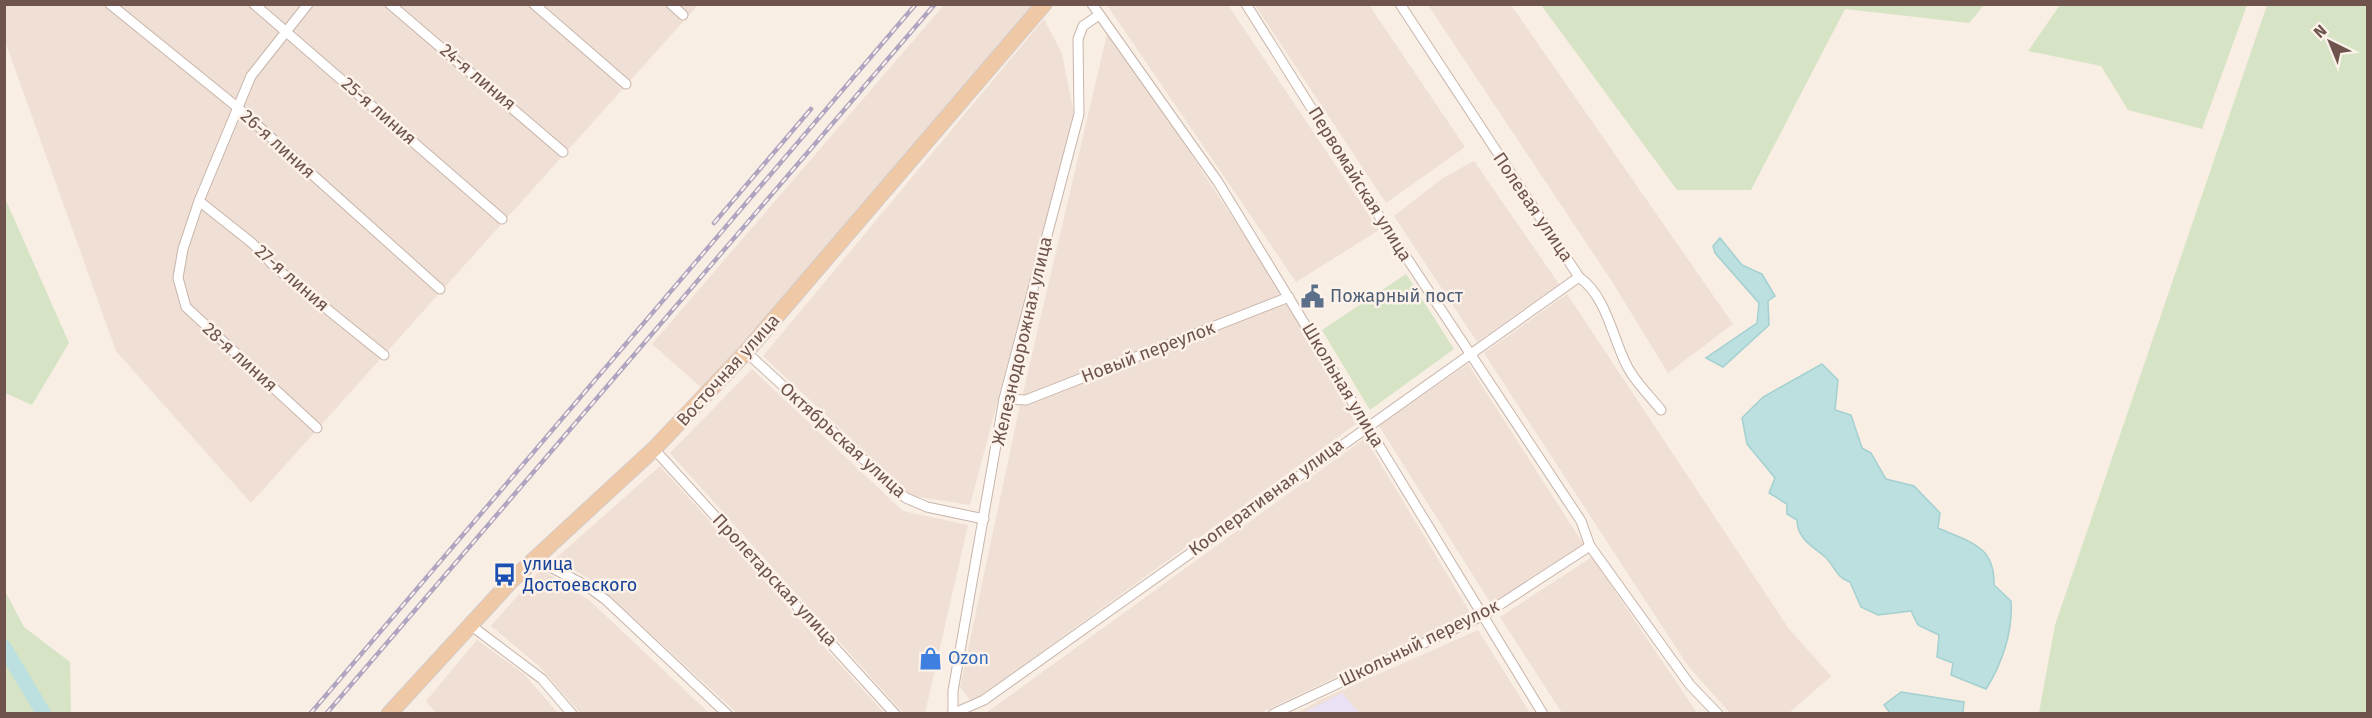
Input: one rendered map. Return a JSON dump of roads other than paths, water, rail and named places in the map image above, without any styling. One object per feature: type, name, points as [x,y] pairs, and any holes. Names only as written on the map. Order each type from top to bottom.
[{"type":"main road","name":"Восточная улица","points":[[388,714],[533,558],[654,449],[747,352],[1044,4]]},
{"type":"street","name":"26-я линия","points":[[110,4],[237,107],[440,290]]},
{"type":"street","name":"25-я линия","points":[[254,4],[502,219]]},
{"type":"street","points":[[199,201],[251,76],[308,4]]},
{"type":"street","name":"24-я линия","points":[[390,4],[563,152]]},
{"type":"street","points":[[534,4],[626,84]]},
{"type":"street","points":[[671,4],[683,15]]},
{"type":"street","name":"Школьная улица","points":[[1092,4],[1218,182],[1543,714]]},
{"type":"street","name":"Первомайская улица","points":[[1246,4],[1470,355],[1581,521],[1590,546],[1690,685],[1718,714]]},
{"type":"street","name":"Полевая улица","points":[[1400,4],[1579,277],[1589,284],[1598,297],[1628,367],[1660,410]]},
{"type":"street","name":"Железнодорожная улица","points":[[953,713],[954,691],[1004,399],[1079,114],[1078,39],[1083,26],[1099,15]]},
{"type":"street","name":"28-я линия","points":[[199,201],[183,249],[178,278],[186,307],[317,428]]},
{"type":"street","name":"27-я линия","points":[[199,201],[252,243],[276,268],[384,355]]},
{"type":"street","name":"Кооперативная улица","points":[[953,713],[984,700],[1367,425],[1579,277]]},
{"type":"street","name":"Новый переулок","points":[[1004,399],[1026,400],[1289,297]]},
{"type":"street","name":"Октябрьская улица","points":[[747,352],[906,498],[927,507],[984,519]]},
{"type":"street","name":"Пролетарская улица","points":[[654,449],[895,714]]},
{"type":"street","name":"Школьный переулок","points":[[1273,714],[1484,615],[1590,546]]},
{"type":"street","points":[[533,558],[587,586],[606,600],[727,714]]},
{"type":"street","points":[[470,624],[542,679],[572,714]]},
{"type":"water","points":[[1720,238],[1742,265],[1762,274],[1775,296],[1768,301],[1769,325],[1723,367],[1706,358],[1757,323],[1759,303],[1715,253],[1713,246]]},
{"type":"water","points":[[1822,364],[1838,380],[1835,410],[1851,415],[1862,448],[1871,453],[1886,479],[1914,486],[1940,513],[1938,528],[1970,542],[1985,553],[1990,561],[1994,585],[2011,601],[2010,624],[2005,647],[1986,689],[1951,675],[1953,663],[1937,657],[1939,635],[1918,625],[1911,611],[1878,615],[1861,607],[1850,582],[1841,577],[1828,559],[1802,537],[1797,520],[1787,514],[1787,504],[1769,493],[1775,478],[1747,444],[1742,418],[1763,397]]},
{"type":"water","points":[[1901,692],[1964,702],[1963,713],[1890,713],[1884,705]]},
{"type":"waterway","points":[[4,647],[44,714]]},
{"type":"railway","points":[[310,714],[916,4]]},
{"type":"railway","points":[[326,714],[935,4]]},
{"type":"railway","points":[[714,223],[811,109]]},
{"type":"place","name":"Пожарный пост","points":[[1312,296]]},
{"type":"place","name":"улица Достоевского","points":[[505,574]]},
{"type":"place","name":"Ozon","points":[[930,658]]}]
